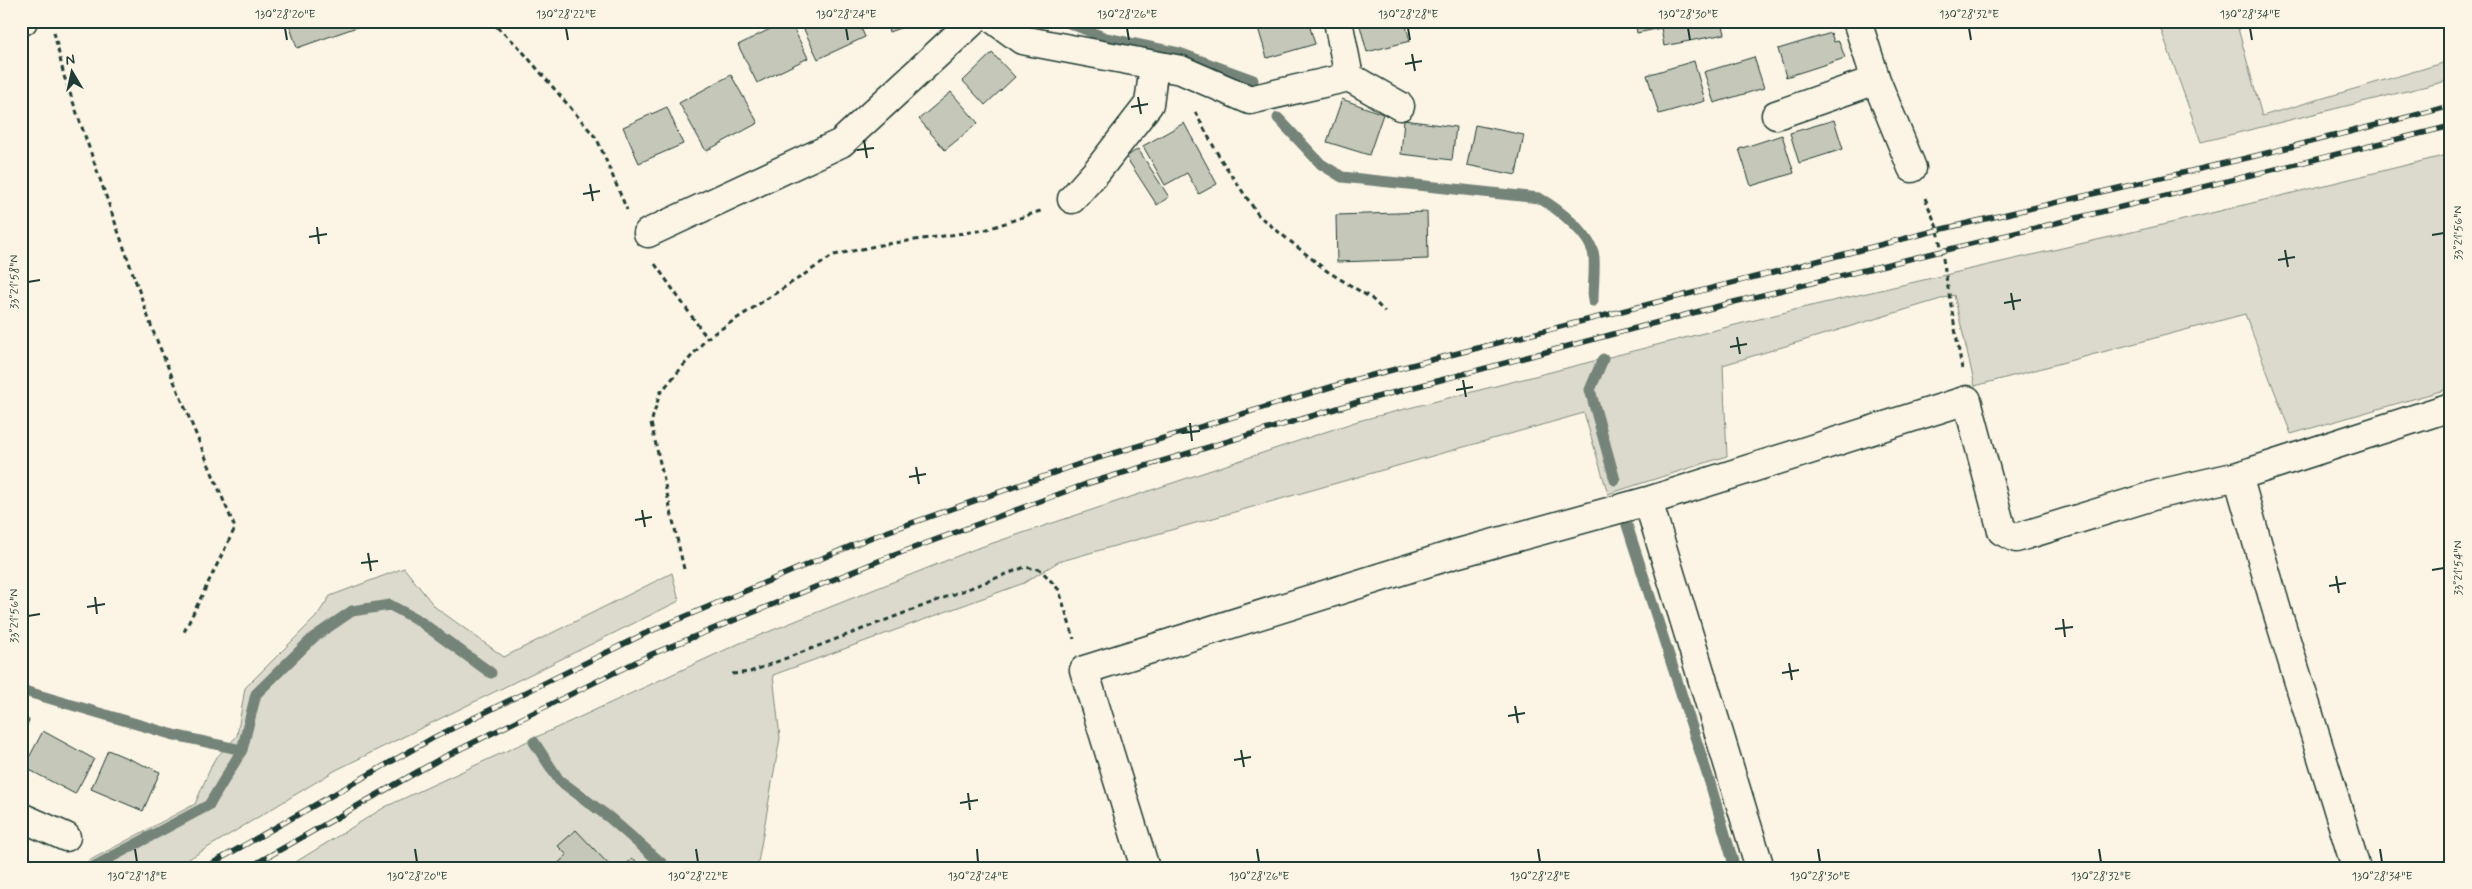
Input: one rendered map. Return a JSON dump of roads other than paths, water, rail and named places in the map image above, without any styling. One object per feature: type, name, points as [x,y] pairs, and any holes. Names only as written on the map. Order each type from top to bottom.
[{"type":"street","points":[[640,226],[841,143],[973,21]]},
{"type":"street","points":[[996,21],[1022,40],[1181,70],[1250,100],[1349,77],[1400,106]]},
{"type":"street","points":[[1338,21],[1349,77]]},
{"type":"street","points":[[1857,21],[1876,80],[1912,168]]},
{"type":"street","points":[[1072,199],[1097,172],[1149,104],[1154,65]]},
{"type":"street","points":[[1776,115],[1876,80]]},
{"type":"street","points":[[1145,868],[1084,670],[1455,554],[1648,501],[1968,400],[2002,531],[2016,538],[2159,494],[2238,476],[2451,407]]},
{"type":"street","points":[[2238,476],[2277,611],[2356,868]]},
{"type":"street","points":[[1648,501],[1760,868]]},
{"type":"street","points":[[21,817],[66,837]]},
{"type":"waterway","points":[[1064,21],[1106,38],[1179,53],[1253,80]]},
{"type":"waterway","points":[[1278,118],[1321,164],[1342,177],[1539,198],[1555,208],[1572,223],[1587,240],[1592,249],[1594,257],[1593,301]]},
{"type":"waterway","points":[[1603,359],[1590,390],[1615,480]]},
{"type":"waterway","points":[[1627,525],[1710,783],[1735,868]]},
{"type":"waterway","points":[[21,690],[174,735],[242,750],[256,694],[314,637],[352,611],[390,605],[418,620],[491,673]]},
{"type":"waterway","points":[[534,742],[559,780],[610,818],[667,868]]},
{"type":"waterway","points":[[91,868],[209,805],[242,750]]},
{"type":"railway","points":[[204,868],[433,738],[644,634],[872,537],[1082,463],[1357,379],[1938,230],[2251,157],[2451,106]]},
{"type":"railway","points":[[248,868],[440,759],[652,654],[881,560],[1086,484],[1358,402],[1734,302],[2451,126]]}]
